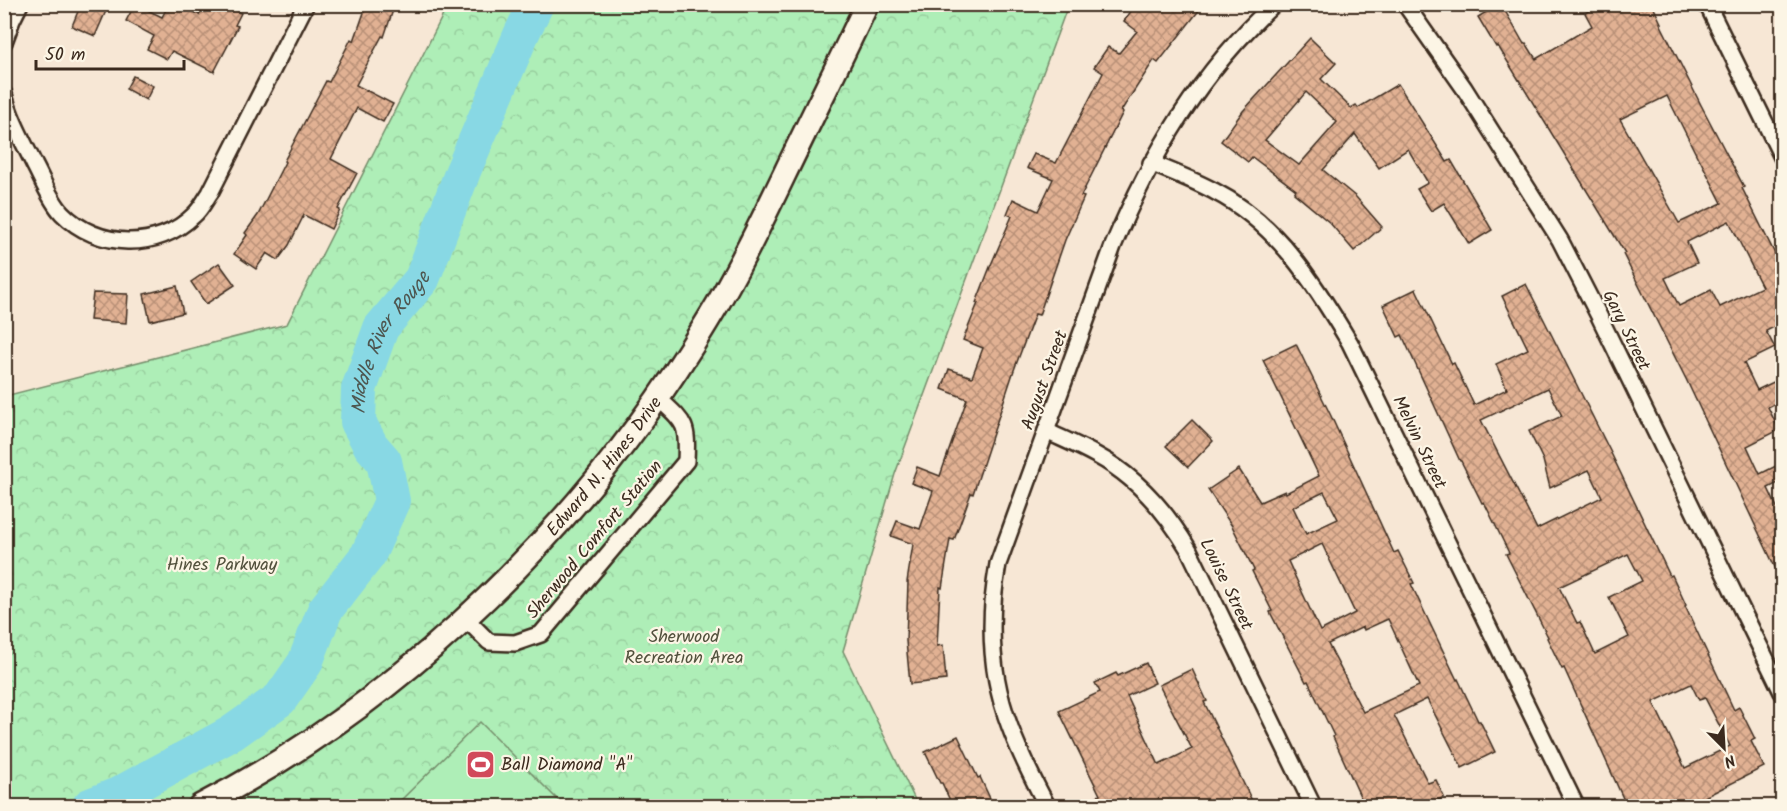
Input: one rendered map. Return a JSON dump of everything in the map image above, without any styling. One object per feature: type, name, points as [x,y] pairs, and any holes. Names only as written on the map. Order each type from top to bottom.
[{"type":"street","points":[[4,42],[20,4]]},
{"type":"street","points":[[4,94],[21,138],[47,191],[61,212],[77,226],[95,235],[126,241],[147,240],[181,226],[194,215],[210,193],[306,4]]},
{"type":"street","name":"Edward N. Hines Drive","points":[[200,807],[262,773],[314,740],[429,652],[524,561],[584,495],[658,398],[709,320],[752,240],[867,4]]},
{"type":"street","name":"August Street","points":[[1047,807],[1010,727],[998,690],[992,651],[991,611],[998,564],[1113,246],[1151,163],[1173,125],[1210,73],[1274,4]]},
{"type":"street","name":"Gary Street","points":[[1405,4],[1464,88],[1560,240],[1782,692]]},
{"type":"street","points":[[1707,4],[1782,157]]},
{"type":"street","name":"Melvin Street","points":[[1151,163],[1215,191],[1254,218],[1275,237],[1304,270],[1323,297],[1360,364],[1576,807]]},
{"type":"street","name":"Sherwood Comfort Station","points":[[465,618],[489,642],[514,644],[541,634],[686,461],[687,437],[682,419],[658,398]]},
{"type":"street","name":"Louise Street","points":[[1046,430],[1097,455],[1121,470],[1148,493],[1175,526],[1189,550],[1313,807]]},
{"type":"green space","name":"Hines Parkway","points":[[448,5],[1068,5],[895,474],[843,651],[918,806],[5,806],[5,396],[287,324]]},
{"type":"green space","name":"Ball Diamond \"A\"","points":[[480,722],[564,806],[395,806]]},
{"type":"building","points":[[81,4],[109,4],[95,36],[72,26]]},
{"type":"building","points":[[135,4],[162,17],[169,4],[180,4],[199,15],[205,4],[225,4],[241,13],[235,25],[238,26],[214,72],[172,51],[167,59],[147,49],[154,36],[126,21]]},
{"type":"building","points":[[367,4],[395,4],[384,37],[382,36],[356,85],[393,104],[383,122],[357,108],[331,159],[357,173],[338,209],[340,210],[331,229],[304,215],[289,245],[278,260],[267,253],[256,269],[234,254],[258,215],[326,81],[329,82],[351,39],[354,41]]},
{"type":"building","points":[[1136,4],[1204,4],[1158,63],[1154,60],[1121,111],[1123,112],[1081,196],[1084,197],[1065,240],[1039,315],[1035,314],[1014,370],[973,494],[971,493],[954,540],[950,539],[942,588],[940,587],[937,646],[943,645],[946,680],[910,684],[906,641],[907,582],[913,544],[891,536],[897,521],[920,529],[933,491],[911,483],[917,467],[940,476],[967,399],[942,389],[949,369],[972,377],[983,348],[963,340],[1012,216],[1007,214],[1013,199],[1038,211],[1053,179],[1027,168],[1034,154],[1056,163],[1103,73],[1094,67],[1108,47],[1119,53],[1137,31],[1124,21]]},
{"type":"building","points":[[1501,4],[1524,44],[1526,43],[1536,59],[1592,26],[1585,13],[1601,4],[1652,4],[1782,268],[1782,323],[1766,331],[1775,348],[1744,363],[1757,390],[1782,378],[1782,400],[1768,407],[1779,430],[1747,446],[1760,474],[1782,463],[1782,481],[1768,488],[1782,518],[1782,582],[1686,379],[1623,254],[1625,253],[1478,17]],"holes":[[[1667,96],[1722,203],[1679,223],[1620,119]],[[1729,221],[1762,287],[1720,307],[1711,290],[1679,306],[1665,278],[1697,263],[1687,242]]]},
{"type":"building","points":[[1310,38],[1336,63],[1321,79],[1351,108],[1356,105],[1358,108],[1398,84],[1447,162],[1451,160],[1492,230],[1469,244],[1444,203],[1431,211],[1417,189],[1428,183],[1408,149],[1379,168],[1355,134],[1323,170],[1356,197],[1382,227],[1354,251],[1330,223],[1294,193],[1296,190],[1252,157],[1248,162],[1221,141],[1243,111]],"holes":[[[1306,92],[1337,122],[1299,165],[1265,140]]]},
{"type":"building","points":[[133,76],[153,86],[146,100],[126,89]]},
{"type":"building","points":[[219,263],[235,285],[206,304],[191,282]]},
{"type":"building","points":[[1526,284],[1670,576],[1672,575],[1734,710],[1739,707],[1755,739],[1751,741],[1764,767],[1685,807],[1627,807],[1564,668],[1562,669],[1506,554],[1509,553],[1484,502],[1482,503],[1460,461],[1402,335],[1398,337],[1383,305],[1416,289],[1474,405],[1507,389],[1496,364],[1528,349],[1502,296]],"holes":[[[1548,388],[1562,416],[1529,431],[1543,460],[1550,488],[1589,470],[1602,497],[1537,529],[1481,420]],[[1628,554],[1642,581],[1609,597],[1629,637],[1595,654],[1580,622],[1577,623],[1559,587]],[[1691,684],[1699,700],[1705,698],[1730,746],[1685,768],[1653,702]]]},
{"type":"building","points":[[177,286],[183,313],[150,321],[144,294]]},
{"type":"building","points":[[93,293],[128,294],[126,323],[90,320]]},
{"type":"building","points":[[1296,344],[1394,553],[1398,551],[1414,583],[1411,584],[1457,680],[1495,752],[1462,768],[1427,699],[1394,715],[1428,783],[1436,780],[1444,797],[1425,807],[1365,807],[1308,681],[1306,682],[1270,612],[1272,611],[1252,571],[1254,570],[1232,526],[1208,490],[1239,469],[1260,502],[1285,491],[1286,493],[1319,476],[1263,360]],"holes":[[[1324,492],[1338,519],[1306,534],[1293,507]],[[1322,544],[1355,613],[1320,631],[1288,561]],[[1388,619],[1419,686],[1363,712],[1328,644],[1363,627],[1364,630]]]},
{"type":"building","points":[[1192,420],[1213,441],[1188,467],[1166,446]]},
{"type":"building","points":[[1146,663],[1155,683],[1127,696],[1159,765],[1192,749],[1159,685],[1192,669],[1207,701],[1204,702],[1255,807],[1076,807],[1100,795],[1059,711],[1100,692],[1095,683],[1116,673],[1118,676]]},
{"type":"building","points":[[958,736],[994,807],[953,807],[940,783],[925,752]]},
{"type":"waterway","name":"Middle River Rouge","points":[[90,806],[118,795],[232,733],[280,699],[305,663],[325,610],[368,555],[392,501],[384,461],[371,446],[358,422],[359,389],[381,328],[422,279],[463,171],[536,4]]},
{"type":"place","name":"Ball Diamond \"A\"","points":[[480,764]]},
{"type":"park label","name":"Sherwood Recreation Area","points":[[684,646]]}]
